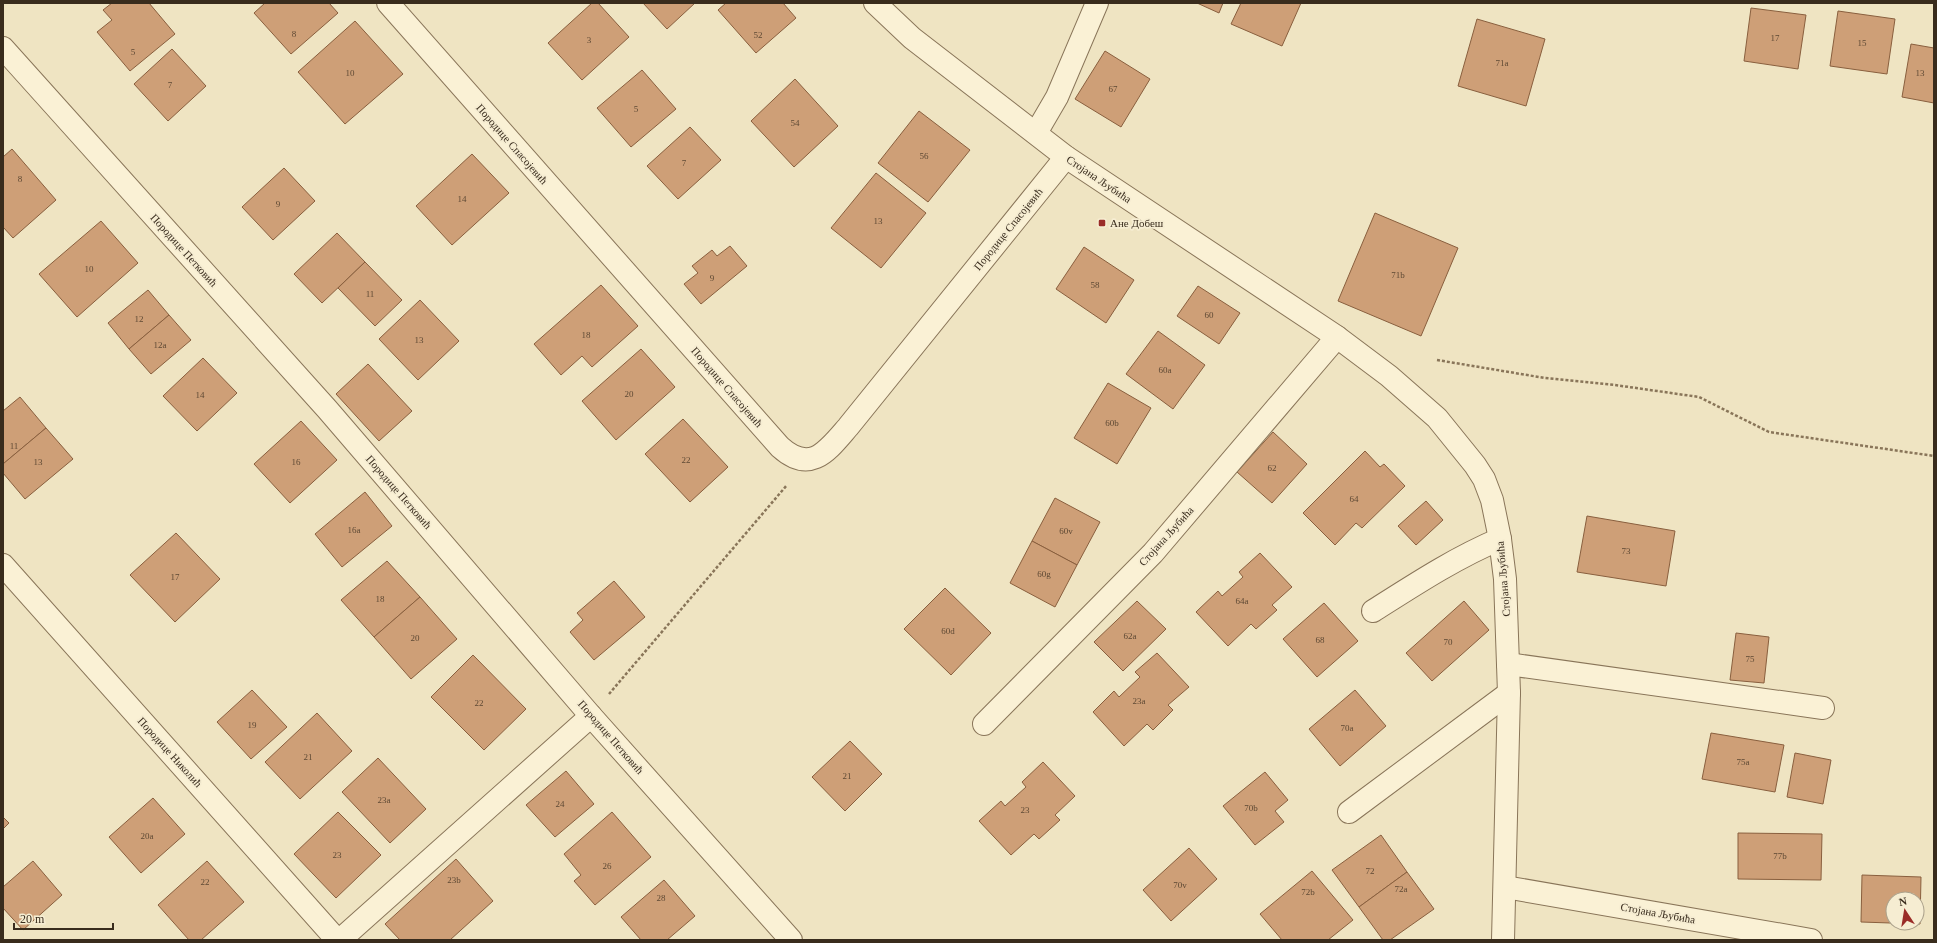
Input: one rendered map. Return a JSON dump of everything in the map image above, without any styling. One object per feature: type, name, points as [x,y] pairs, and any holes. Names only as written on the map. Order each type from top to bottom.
[{"type":"street","name":"Породице Спасојевић","points":[[388,3],[780,447],[796,458],[808,460],[826,452],[848,427],[1066,157]]},
{"type":"street","name":"Стојана Љубића","points":[[875,3],[912,38],[1066,157],[1337,337],[1419,401],[1454,438],[1474,465],[1488,489],[1495,511],[1505,579],[1509,693],[1503,940]]},
{"type":"street","points":[[1036,134],[1057,97],[1097,3]]},
{"type":"street","name":"Породице Петковић","points":[[3,48],[327,409],[591,716],[791,940]]},
{"type":"street","name":"Стојана Љубића","points":[[984,724],[1153,553],[1337,337]]},
{"type":"street","points":[[1373,611],[1418,582],[1500,539]]},
{"type":"street","name":"Породице Николић","points":[[3,565],[339,940]]},
{"type":"street","points":[[1508,664],[1824,708]]},
{"type":"street","points":[[1349,812],[1509,693]]},
{"type":"street","points":[[339,940],[591,716]]},
{"type":"street","name":"Стојана Љубића","points":[[1505,887],[1811,940]]},
{"type":"path","points":[[1437,360],[1545,378],[1615,385],[1699,397],[1769,432],[1934,456]]},
{"type":"path","points":[[591,716],[808,460]]},
{"type":"building","points":[[112,3],[149,3],[175,34],[130,71],[97,32],[112,20],[103,10]]},
{"type":"building","points":[[265,3],[329,3],[338,13],[291,54],[254,13]]},
{"type":"building","points":[[592,3],[598,3],[629,37],[582,80],[548,43]]},
{"type":"building","points":[[643,3],[695,3],[667,29]]},
{"type":"building","points":[[726,3],[783,3],[796,18],[756,53],[718,10]]},
{"type":"building","points":[[1197,3],[1223,3],[1219,13]]},
{"type":"building","points":[[1241,3],[1301,3],[1282,46],[1231,24]]},
{"type":"building","points":[[1751,8],[1806,15],[1798,69],[1744,61]]},
{"type":"building","points":[[1838,11],[1895,19],[1887,74],[1830,66]]},
{"type":"building","points":[[1477,19],[1545,39],[1526,106],[1458,86]]},
{"type":"building","points":[[355,21],[403,74],[345,124],[298,72]]},
{"type":"building","points":[[1911,44],[1934,48],[1934,103],[1902,97]]},
{"type":"building","points":[[172,49],[206,86],[168,121],[134,84]]},
{"type":"building","points":[[1105,51],[1150,79],[1121,127],[1075,99]]},
{"type":"building","points":[[642,70],[676,109],[631,147],[597,108]]},
{"type":"building","points":[[795,79],[838,126],[794,167],[751,121]]},
{"type":"building","points":[[919,111],[970,150],[928,202],[878,163]]},
{"type":"building","points":[[690,127],[721,160],[678,199],[647,166]]},
{"type":"building","points":[[12,149],[56,200],[13,238],[3,227],[3,157]]},
{"type":"building","points":[[472,154],[509,193],[452,245],[416,206]]},
{"type":"building","points":[[284,168],[315,201],[273,240],[242,207]]},
{"type":"building","points":[[876,173],[926,213],[881,268],[831,228]]},
{"type":"building","points":[[1375,213],[1458,248],[1421,336],[1338,301]]},
{"type":"building","points":[[101,221],[138,263],[77,317],[39,274]]},
{"type":"building","points":[[337,233],[365,262],[322,303],[294,274]]},
{"type":"building","points":[[730,246],[747,266],[701,304],[684,284],[698,273],[692,266],[712,250],[717,256]]},
{"type":"building","points":[[1084,247],[1134,280],[1106,323],[1056,289]]},
{"type":"building","points":[[365,262],[402,300],[375,326],[338,288]]},
{"type":"building","points":[[601,285],[638,326],[592,367],[582,356],[561,375],[534,344]]},
{"type":"building","points":[[1198,286],[1240,313],[1219,344],[1177,316]]},
{"type":"building","points":[[148,290],[169,315],[129,349],[108,323]]},
{"type":"building","points":[[420,300],[459,341],[418,380],[379,339]]},
{"type":"building","points":[[169,315],[191,340],[151,374],[129,349]]},
{"type":"building","points":[[1158,331],[1205,365],[1173,409],[1126,374]]},
{"type":"building","points":[[641,349],[675,387],[616,440],[582,401]]},
{"type":"building","points":[[203,358],[237,393],[197,431],[163,396]]},
{"type":"building","points":[[368,364],[412,411],[379,441],[336,394]]},
{"type":"building","points":[[1108,383],[1151,408],[1117,464],[1074,438]]},
{"type":"building","points":[[20,397],[46,428],[3,464],[3,411]]},
{"type":"building","points":[[683,419],[728,467],[690,502],[645,454]]},
{"type":"building","points":[[301,421],[337,460],[290,503],[254,464]]},
{"type":"building","points":[[46,428],[73,459],[25,499],[3,473],[3,464]]},
{"type":"building","points":[[1273,432],[1307,464],[1272,503],[1237,472]]},
{"type":"building","points":[[1365,451],[1380,467],[1384,464],[1405,486],[1362,528],[1356,523],[1335,545],[1303,513]]},
{"type":"building","points":[[365,492],[392,526],[342,567],[315,534]]},
{"type":"building","points":[[1055,498],[1100,522],[1077,565],[1032,541]]},
{"type":"building","points":[[1426,501],[1443,520],[1416,545],[1398,526]]},
{"type":"building","points":[[1587,516],[1675,531],[1666,586],[1577,572]]},
{"type":"building","points":[[176,533],[220,579],[175,622],[130,575]]},
{"type":"building","points":[[1032,541],[1077,565],[1055,607],[1010,583]]},
{"type":"building","points":[[1260,553],[1292,587],[1272,605],[1277,610],[1256,629],[1251,624],[1228,646],[1196,612],[1218,591],[1222,596],[1243,577],[1239,572]]},
{"type":"building","points":[[387,561],[420,597],[374,637],[341,600]]},
{"type":"building","points":[[614,581],[645,617],[594,660],[570,632],[583,620],[577,613]]},
{"type":"building","points":[[945,588],[991,633],[951,675],[904,629]]},
{"type":"building","points":[[420,597],[457,639],[411,679],[374,637]]},
{"type":"building","points":[[1137,601],[1166,629],[1123,671],[1094,642]]},
{"type":"building","points":[[1464,601],[1489,630],[1432,681],[1406,653]]},
{"type":"building","points":[[1324,603],[1358,641],[1317,677],[1283,639]]},
{"type":"building","points":[[1736,633],[1769,637],[1764,683],[1730,680]]},
{"type":"building","points":[[1157,653],[1189,687],[1168,705],[1173,710],[1153,730],[1147,724],[1124,746],[1093,712],[1114,691],[1119,697],[1140,677],[1135,672]]},
{"type":"building","points":[[473,655],[526,709],[484,750],[431,697]]},
{"type":"building","points":[[252,690],[287,727],[251,759],[217,722]]},
{"type":"building","points":[[1355,690],[1386,726],[1340,766],[1309,729]]},
{"type":"building","points":[[317,713],[352,751],[300,799],[265,762]]},
{"type":"building","points":[[1711,733],[1784,745],[1775,792],[1702,779]]},
{"type":"building","points":[[850,741],[882,774],[845,811],[812,777]]},
{"type":"building","points":[[1795,753],[1831,760],[1823,804],[1787,797]]},
{"type":"building","points":[[378,758],[426,809],[390,843],[342,792]]},
{"type":"building","points":[[1043,762],[1075,796],[1055,815],[1060,820],[1039,839],[1034,834],[1011,855],[979,821],[1001,801],[1005,806],[1026,787],[1022,782]]},
{"type":"building","points":[[566,771],[594,804],[555,837],[526,805]]},
{"type":"building","points":[[1265,772],[1288,800],[1275,811],[1284,822],[1255,845],[1223,806]]},
{"type":"building","points":[[153,798],[185,834],[141,873],[109,837]]},
{"type":"building","points":[[338,812],[381,855],[336,898],[294,854]]},
{"type":"building","points":[[612,812],[651,857],[595,905],[574,881],[581,875],[564,854]]},
{"type":"building","points":[[3,817],[9,823],[3,829]]},
{"type":"building","points":[[1738,833],[1822,834],[1821,880],[1738,879]]},
{"type":"building","points":[[1381,835],[1407,872],[1359,907],[1332,870]]},
{"type":"building","points":[[1189,848],[1217,879],[1171,921],[1143,890]]},
{"type":"building","points":[[456,859],[493,901],[450,940],[400,940],[385,924]]},
{"type":"building","points":[[33,861],[62,895],[23,930],[3,908],[3,887]]},
{"type":"building","points":[[207,861],[244,902],[201,940],[189,940],[158,905]]},
{"type":"building","points":[[1312,871],[1353,920],[1328,940],[1282,940],[1260,914]]},
{"type":"building","points":[[1407,872],[1434,909],[1390,940],[1383,940],[1359,907]]},
{"type":"building","points":[[1862,875],[1921,877],[1921,891],[1885,891],[1885,923],[1861,922]]},
{"type":"building","points":[[664,880],[695,916],[667,940],[641,940],[621,917]]},
{"type":"place","name":"Ане Добеш","points":[[1102,223]]}]
